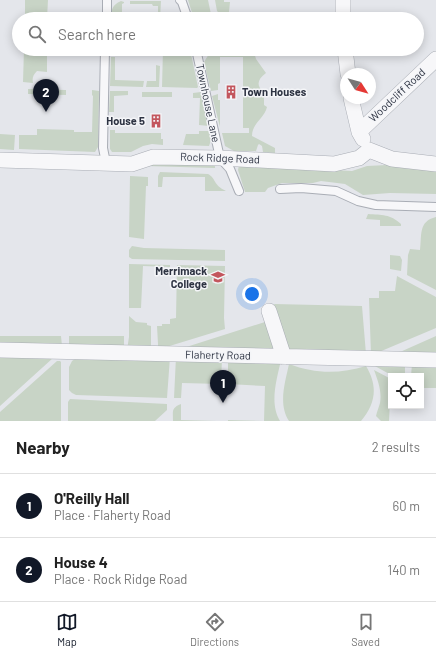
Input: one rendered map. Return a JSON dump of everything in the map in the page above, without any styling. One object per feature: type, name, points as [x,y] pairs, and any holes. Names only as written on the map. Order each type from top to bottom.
[{"type":"street","points":[[343,0],[344,12]]},
{"type":"street","points":[[347,56],[348,68]]},
{"type":"street","name":"Woodcliff Road","points":[[359,132],[436,59]]},
{"type":"street","points":[[352,104],[359,132],[369,150],[392,159],[436,164]]},
{"type":"street","name":"Rock Ridge Road","points":[[0,160],[132,164],[153,157],[259,159],[334,164],[359,158],[369,150]]},
{"type":"street","points":[[269,311],[284,357]]},
{"type":"street","name":"Flaherty Road","points":[[0,350],[436,360]]},
{"type":"lane","points":[[107,0],[107,12]]},
{"type":"lane","points":[[180,0],[186,12]]},
{"type":"lane","points":[[105,56],[103,148],[106,163]]},
{"type":"lane","name":"Townhouse Lane","points":[[198,56],[220,158]]},
{"type":"lane","points":[[220,158],[230,169],[239,192]]},
{"type":"lane","points":[[280,189],[301,188],[336,191],[358,201],[376,205],[436,207]]},
{"type":"green space","points":[[25,0],[48,0],[47,12],[25,12]]},
{"type":"green space","points":[[188,0],[208,0],[211,12],[192,12]]},
{"type":"green space","points":[[215,0],[230,2],[229,12],[217,11]]},
{"type":"green space","points":[[121,1],[124,2],[122,4],[122,12],[111,12],[116,4]]},
{"type":"green space","points":[[130,1],[161,1],[160,12],[158,12],[158,6],[153,6],[152,4],[130,4]]},
{"type":"green space","points":[[24,56],[47,56],[47,72],[37,71],[33,77],[33,83],[23,82]]},
{"type":"green space","points":[[163,56],[191,56],[198,87],[162,87]]},
{"type":"green space","points":[[208,56],[255,56],[266,73],[259,80],[259,85],[264,93],[264,105],[267,107],[256,124],[252,136],[275,148],[275,153],[263,152],[262,146],[259,144],[256,151],[234,151],[225,146],[222,133],[249,133],[249,128],[243,128],[243,57],[220,57],[220,83],[218,84],[218,90],[211,91],[204,62]]},
{"type":"green space","points":[[111,57],[115,57],[115,80],[144,81],[143,87],[110,86]]},
{"type":"green space","points":[[156,65],[160,66],[159,87],[146,87],[147,81],[156,81]]},
{"type":"green space","points":[[28,89],[66,90],[66,95],[28,94]]},
{"type":"green space","points":[[92,90],[99,91],[98,147],[95,152],[19,149],[19,135],[37,135],[37,129],[92,132]]},
{"type":"green space","points":[[110,91],[128,91],[128,95],[114,96],[114,112],[109,112]]},
{"type":"green space","points":[[142,92],[172,92],[172,97],[142,97]]},
{"type":"green space","points":[[201,92],[209,126],[199,125],[200,98],[193,98],[193,93]]},
{"type":"green space","points":[[218,94],[218,100],[220,100],[220,127],[212,96]]},
{"type":"green space","points":[[110,130],[115,130],[115,133],[161,133],[163,145],[152,144],[143,146],[131,152],[112,152],[110,149]]},
{"type":"green space","points":[[199,131],[210,131],[211,140],[209,146],[183,145],[186,134],[199,134]]},
{"type":"green space","points":[[0,134],[15,135],[14,150],[0,149]]},
{"type":"green space","points":[[149,164],[215,165],[215,168],[146,166]]},
{"type":"green space","points":[[239,165],[352,171],[367,166],[387,165],[436,171],[436,194],[390,193],[363,195],[345,184],[321,181],[313,183],[282,183],[268,188],[265,192],[245,192],[238,170]]},
{"type":"green space","points":[[160,172],[208,174],[222,189],[226,191],[205,191],[205,177],[163,177],[162,187],[158,187],[158,176]]},
{"type":"green space","points":[[130,176],[148,177],[148,186],[146,186],[144,239],[129,237]]},
{"type":"green space","points":[[368,214],[382,215],[393,218],[401,224],[401,226],[380,226],[380,220],[366,219]]},
{"type":"green space","points":[[436,217],[436,290],[407,275],[408,255],[410,249],[420,250],[422,230],[426,222]]},
{"type":"green space","points":[[132,246],[144,248],[225,250],[225,261],[132,259],[129,257],[129,250]]},
{"type":"green space","points":[[390,255],[400,256],[402,260],[401,271],[390,269]]},
{"type":"green space","points":[[129,264],[170,265],[170,267],[143,266],[141,308],[129,308]]},
{"type":"green space","points":[[177,265],[225,266],[225,329],[163,348],[158,346],[157,326],[162,326],[162,324],[170,324],[170,319],[176,318]]},
{"type":"green space","points":[[397,276],[436,297],[436,328],[371,354],[369,298],[379,298],[379,291],[395,291]]},
{"type":"green space","points":[[274,304],[362,306],[366,354],[289,351]]},
{"type":"green space","points":[[129,316],[136,322],[147,323],[147,325],[151,326],[151,350],[127,350],[129,337]]},
{"type":"green space","points":[[265,322],[277,354],[180,349]]},
{"type":"green space","points":[[0,336],[61,336],[62,346],[0,347]]},
{"type":"green space","points":[[69,336],[124,336],[124,347],[69,348]]},
{"type":"green space","points":[[436,336],[436,357],[391,356]]},
{"type":"green space","points":[[0,354],[53,358],[0,406]]},
{"type":"green space","points":[[78,357],[170,357],[167,398],[76,395],[69,390],[69,367],[72,361]]},
{"type":"green space","points":[[176,357],[222,358],[221,384],[182,383],[181,398],[174,398]]},
{"type":"green space","points":[[228,358],[281,360],[274,399],[280,421],[264,421],[265,386],[228,384]]},
{"type":"green space","points":[[57,361],[61,362],[61,421],[0,421],[0,412]]},
{"type":"green space","points":[[405,362],[405,373],[388,373],[373,365]]},
{"type":"green space","points":[[289,364],[308,370],[328,372],[356,369],[366,366],[370,373],[374,387],[374,394],[370,408],[361,421],[289,421],[284,408],[283,393]]},
{"type":"green space","points":[[412,364],[436,364],[436,388],[424,388],[424,373],[411,373]]},
{"type":"green space","points":[[374,370],[388,377],[389,421],[381,421],[376,416],[380,403],[380,390]]},
{"type":"green space","points":[[70,399],[167,404],[167,410],[155,421],[68,421],[68,402]]},
{"type":"green space","points":[[181,404],[181,420],[217,421],[173,421],[173,410]]},
{"type":"green space","points":[[228,420],[264,421],[228,421]]},
{"type":"place","name":"Town Houses","points":[[231,92]]},
{"type":"place","name":"House 4","points":[[46,112]]},
{"type":"place","name":"House 5","points":[[156,121]]},
{"type":"place","name":"Merrimack College","points":[[218,277]]},
{"type":"place","name":"O'Reilly Hall","points":[[223,403]]}]
